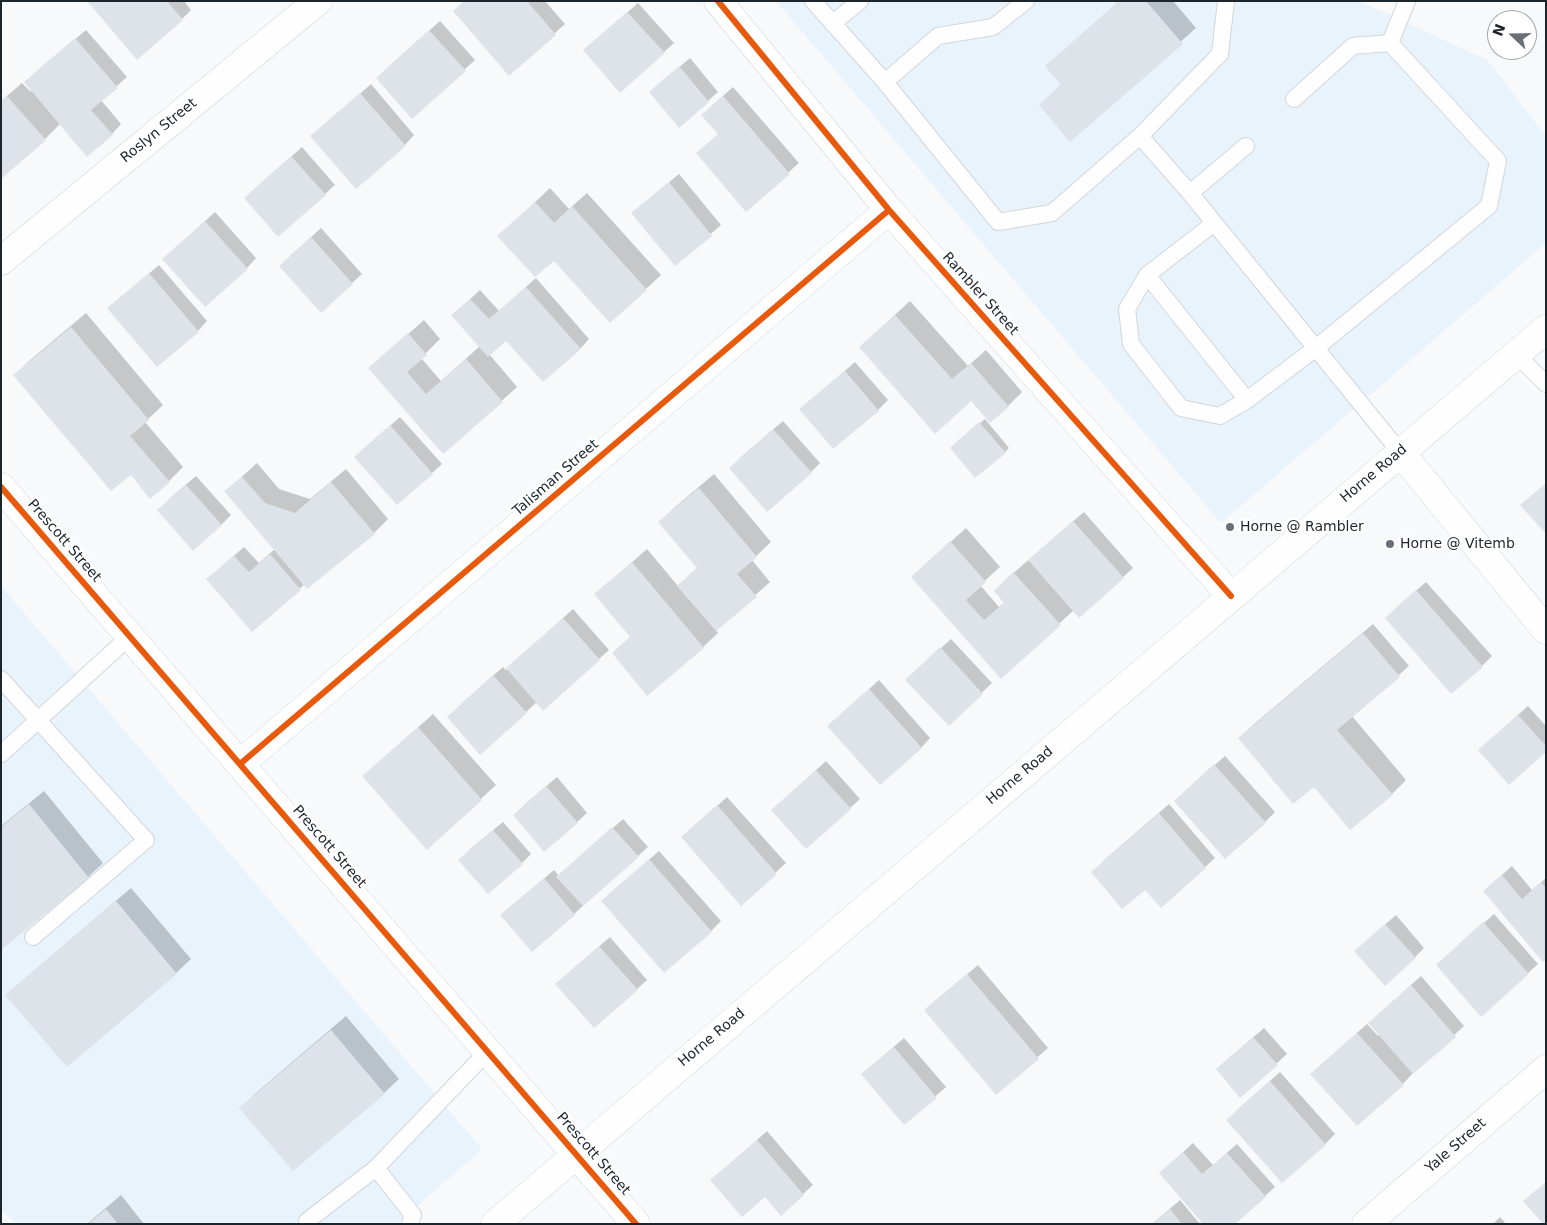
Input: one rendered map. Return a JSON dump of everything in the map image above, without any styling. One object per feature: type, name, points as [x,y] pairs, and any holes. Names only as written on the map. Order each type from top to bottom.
[{"type":"street","name":"Roslyn Street","points":[[1,261],[318,1]]},
{"type":"street","name":"Rambler Street","points":[[718,1],[889,210],[1232,596]]},
{"type":"street","name":"Talisman Street","points":[[240,764],[889,210]]},
{"type":"street","name":"Horne Road","points":[[495,1224],[1546,328]]},
{"type":"street","points":[[1400,452],[1546,630]]},
{"type":"street","name":"Prescott Street","points":[[1,487],[636,1224]]},
{"type":"street","name":"Yale Street","points":[[1366,1224],[1546,1069]]},
{"type":"lane","points":[[813,1],[885,82],[998,222],[1052,213],[1140,136],[1220,54],[1226,1]]},
{"type":"lane","points":[[833,23],[860,1]]},
{"type":"lane","points":[[885,82],[938,36],[993,27],[1026,1]]},
{"type":"lane","points":[[1390,43],[1406,1]]},
{"type":"lane","points":[[1294,99],[1353,46],[1390,43]]},
{"type":"lane","points":[[1213,224],[1147,275],[1127,309],[1131,344],[1181,408],[1220,416],[1247,400],[1316,348],[1489,206],[1498,161],[1390,43]]},
{"type":"lane","points":[[1140,136],[1190,193],[1213,224],[1400,452]]},
{"type":"lane","points":[[1190,193],[1246,146]]},
{"type":"lane","points":[[1147,275],[1247,400]]},
{"type":"lane","points":[[1516,354],[1546,384]]},
{"type":"lane","points":[[1,754],[130,636]]},
{"type":"lane","points":[[1,679],[146,840],[33,937]]},
{"type":"lane","points":[[309,1224],[307,1222],[376,1168],[488,1051]]},
{"type":"lane","points":[[376,1168],[413,1215],[410,1224]]},
{"type":"shaded area","points":[[776,1],[1359,1],[1487,60],[1546,136],[1546,243],[1221,523]]},
{"type":"shaded area","points":[[1,586],[482,1149],[397,1224],[15,1224],[1,1208]]},
{"type":"building","points":[[87,1],[167,1],[183,20],[137,60]]},
{"type":"building","points":[[464,1],[527,1],[556,35],[509,76],[453,11]]},
{"type":"building","points":[[1119,1],[1146,1],[1183,44],[1070,142],[1039,105],[1061,85],[1045,66]]},
{"type":"building","points":[[627,12],[665,53],[620,93],[583,50]]},
{"type":"building","points":[[429,30],[466,71],[412,119],[376,78]]},
{"type":"building","points":[[75,38],[118,88],[91,110],[113,135],[87,157],[24,82]]},
{"type":"building","points":[[679,66],[709,102],[679,128],[649,92]]},
{"type":"building","points":[[360,93],[406,146],[356,189],[310,136]]},
{"type":"building","points":[[7,96],[46,140],[1,179],[1,101]]},
{"type":"building","points":[[723,96],[790,174],[746,212],[696,153],[718,134],[701,115]]},
{"type":"building","points":[[291,156],[326,195],[278,237],[244,198]]},
{"type":"building","points":[[669,182],[712,236],[675,266],[631,213]]},
{"type":"building","points":[[535,202],[554,223],[572,206],[647,290],[610,323],[554,261],[535,277],[497,236]]},
{"type":"building","points":[[205,221],[248,269],[205,307],[162,259]]},
{"type":"building","points":[[311,237],[353,284],[321,313],[279,266]]},
{"type":"building","points":[[149,273],[199,332],[157,367],[107,308]]},
{"type":"building","points":[[526,287],[581,349],[543,382],[506,341],[488,357],[451,315],[470,299],[489,319]]},
{"type":"building","points":[[895,315],[952,379],[971,363],[1009,407],[990,423],[971,401],[935,434],[859,347]]},
{"type":"building","points":[[71,327],[149,420],[130,436],[170,482],[150,499],[131,475],[111,491],[13,375]]},
{"type":"building","points":[[408,333],[427,355],[407,372],[426,394],[466,359],[503,402],[443,454],[368,368]]},
{"type":"building","points":[[845,371],[879,411],[833,449],[799,409]]},
{"type":"building","points":[[979,422],[1006,453],[975,478],[950,448]]},
{"type":"building","points":[[390,425],[433,474],[397,505],[354,457]]},
{"type":"building","points":[[773,429],[812,473],[767,512],[729,468]]},
{"type":"building","points":[[242,477],[265,503],[295,513],[331,482],[375,534],[307,589],[224,491]]},
{"type":"building","points":[[1546,483],[1546,534],[1520,505]]},
{"type":"building","points":[[186,485],[222,525],[193,551],[157,510]]},
{"type":"building","points":[[699,488],[757,557],[737,574],[757,597],[716,631],[677,586],[697,568],[658,522]]},
{"type":"building","points":[[1073,521],[1124,578],[1079,618],[1028,560]]},
{"type":"building","points":[[950,541],[986,582],[966,600],[984,620],[1004,603],[994,591],[1013,572],[1061,625],[1001,679],[911,577]]},
{"type":"building","points":[[270,554],[301,590],[252,632],[206,579],[234,556],[249,572]]},
{"type":"building","points":[[632,562],[704,648],[647,696],[612,653],[630,637],[594,594]]},
{"type":"building","points":[[1416,590],[1483,667],[1451,694],[1385,618]]},
{"type":"building","points":[[563,618],[600,660],[543,711],[506,668]]},
{"type":"building","points":[[1363,633],[1400,677],[1337,730],[1393,795],[1350,830],[1314,787],[1293,804],[1238,738]]},
{"type":"building","points":[[940,647],[983,694],[949,726],[905,680]]},
{"type":"building","points":[[493,675],[527,713],[480,755],[447,717]]},
{"type":"building","points":[[869,689],[922,748],[880,785],[827,726]]},
{"type":"building","points":[[1518,715],[1546,746],[1546,752],[1509,785],[1478,750]]},
{"type":"building","points":[[418,727],[482,800],[427,850],[362,776]]},
{"type":"building","points":[[1214,764],[1266,823],[1225,859],[1174,801]]},
{"type":"building","points":[[816,770],[851,809],[806,849],[771,810]]},
{"type":"building","points":[[546,786],[578,823],[544,852],[513,815]]},
{"type":"building","points":[[29,804],[89,878],[1,950],[1,827]]},
{"type":"building","points":[[717,805],[777,874],[741,906],[681,837]]},
{"type":"building","points":[[1159,813],[1206,868],[1161,908],[1145,890],[1122,909],[1091,872]]},
{"type":"building","points":[[612,827],[639,857],[583,906],[556,877]]},
{"type":"building","points":[[493,830],[523,864],[488,894],[458,860]]},
{"type":"building","points":[[649,859],[712,932],[664,973],[601,901]]},
{"type":"building","points":[[1502,875],[1522,899],[1541,882],[1546,888],[1546,960],[1543,962],[1483,891]]},
{"type":"building","points":[[544,878],[575,915],[532,952],[500,915]]},
{"type":"building","points":[[116,901],[177,974],[67,1067],[5,995]]},
{"type":"building","points":[[1483,922],[1529,974],[1481,1017],[1436,965]]},
{"type":"building","points":[[1385,924],[1416,958],[1385,986],[1354,951]]},
{"type":"building","points":[[599,946],[638,990],[594,1028],[555,984]]},
{"type":"building","points":[[967,974],[1039,1059],[996,1095],[924,1010]]},
{"type":"building","points":[[1411,985],[1456,1037],[1413,1074],[1368,1023]]},
{"type":"building","points":[[331,1030],[385,1094],[293,1171],[239,1108]]},
{"type":"building","points":[[1357,1033],[1404,1085],[1357,1126],[1310,1074]]},
{"type":"building","points":[[1253,1037],[1278,1065],[1240,1098],[1216,1069]]},
{"type":"building","points":[[894,1047],[937,1098],[904,1125],[861,1074]]},
{"type":"building","points":[[1270,1081],[1326,1145],[1282,1183],[1226,1120]]},
{"type":"building","points":[[757,1140],[804,1195],[781,1216],[765,1197],[742,1217],[710,1180]]},
{"type":"building","points":[[1183,1152],[1202,1174],[1227,1153],[1266,1197],[1235,1224],[1203,1224],[1159,1173]]},
{"type":"building","points":[[1546,1182],[1546,1224],[1543,1224],[1523,1201]]},
{"type":"building","points":[[106,1209],[118,1224],[88,1224]]},
{"type":"building","points":[[1170,1209],[1182,1224],[1152,1224]]},
{"type":"cycle path","points":[[718,1],[889,210],[1231,596]]},
{"type":"cycle path","points":[[240,764],[889,210]]},
{"type":"cycle path","points":[[1,487],[636,1224]]},
{"type":"place","name":"Horne @ Rambler","points":[[1230,527]]},
{"type":"place","name":"Horne @ Vitemb","points":[[1390,544]]}]
